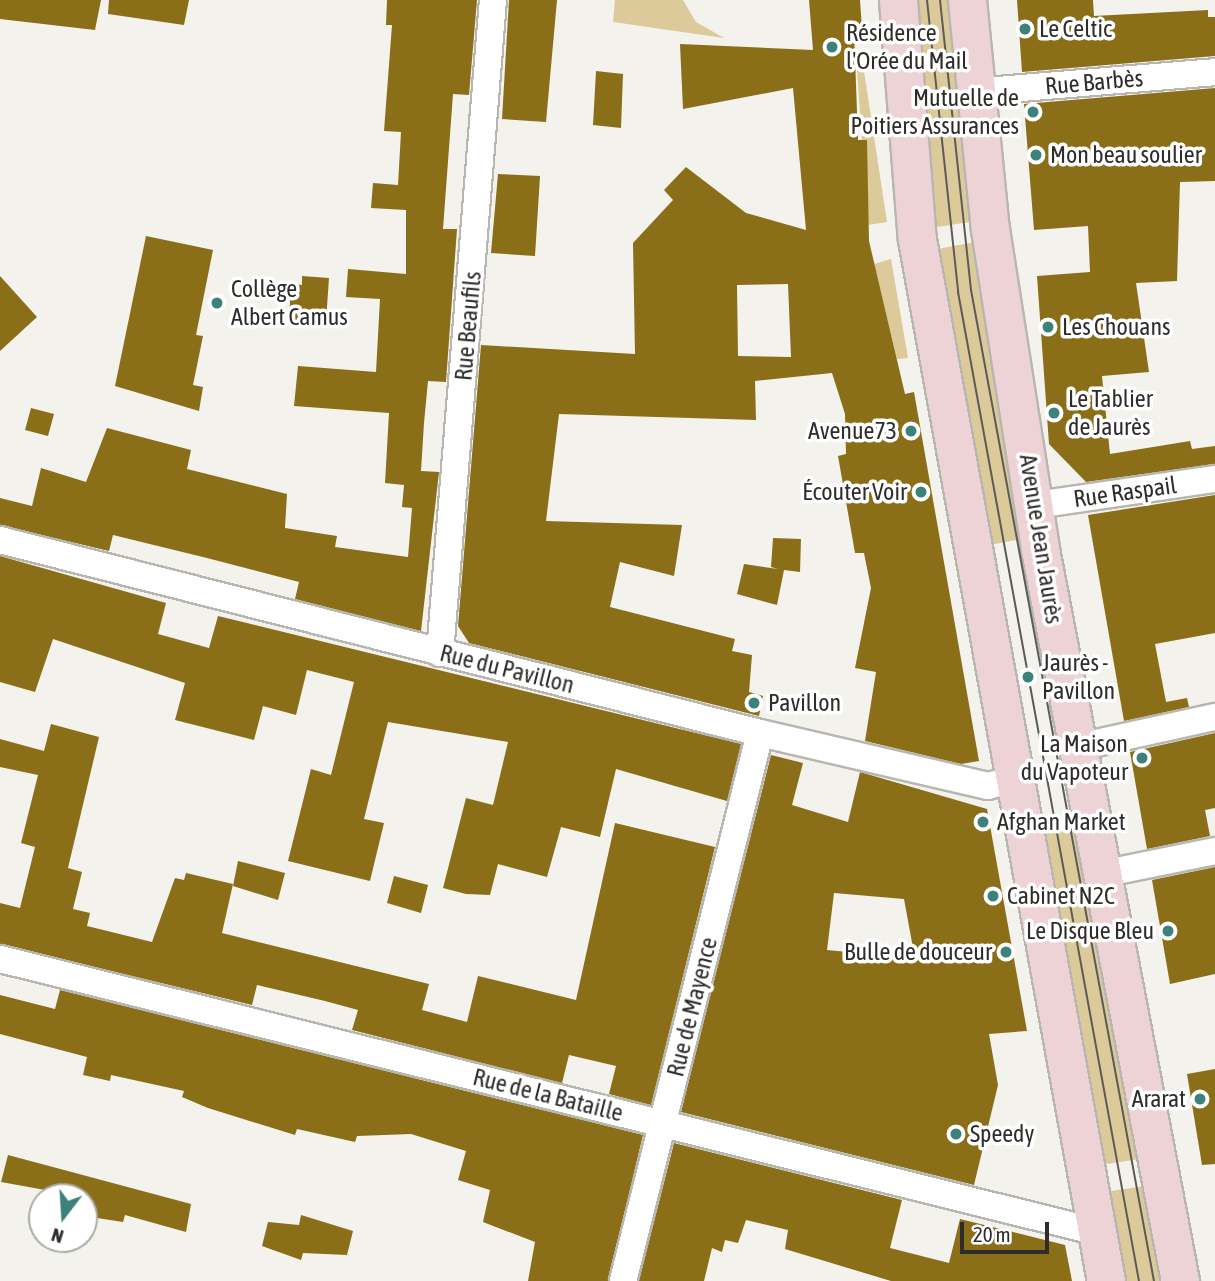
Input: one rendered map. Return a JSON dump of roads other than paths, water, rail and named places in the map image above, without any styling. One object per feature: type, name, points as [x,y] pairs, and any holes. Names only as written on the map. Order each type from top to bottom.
[{"type":"main road","points":[[898,0],[917,239],[1105,1281]]},
{"type":"main road","name":"Avenue Jean Jaurès","points":[[967,0],[973,92],[1035,505],[1078,747],[1180,1281]]},
{"type":"street","name":"Rue Beaufils","points":[[440,653],[494,0]]},
{"type":"street","name":"Rue Barbès","points":[[973,92],[1215,72]]},
{"type":"street","name":"Rue Raspail","points":[[1035,505],[1215,479]]},
{"type":"street","name":"Rue du Pavillon","points":[[0,540],[760,733],[988,786],[1015,779]]},
{"type":"street","points":[[1078,747],[1215,717]]},
{"type":"street","name":"Rue de Mayence","points":[[623,1281],[760,733]]},
{"type":"street","points":[[1102,874],[1215,852]]},
{"type":"street","name":"Rue de la Bataille","points":[[0,958],[1097,1232]]},
{"type":"tram line","points":[[927,0],[958,292],[1139,1281]]},
{"type":"tram line","points":[[940,0],[971,290],[1154,1281]]},
{"type":"place","name":"Le Celtic","points":[[1025,29]]},
{"type":"place","name":"Résidence l'Orée du Mail","points":[[832,47]]},
{"type":"place","name":"Mutuelle de Poitiers Assurances","points":[[1033,112]]},
{"type":"place","name":"Mon beau soulier","points":[[1036,155]]},
{"type":"place","name":"Collège Albert Camus","points":[[217,303]]},
{"type":"place","name":"Les Chouans","points":[[1048,327]]},
{"type":"place","name":"Le Tablier de Jaurès","points":[[1054,413]]},
{"type":"place","name":"Avenue73","points":[[911,431]]},
{"type":"place","name":"Écouter Voir","points":[[921,492]]},
{"type":"place","name":"Jaurès - Pavillon","points":[[1028,677]]},
{"type":"place","name":"Pavillon","points":[[754,703]]},
{"type":"place","name":"La Maison du Vapoteur","points":[[1142,758]]},
{"type":"place","name":"Afghan Market","points":[[983,822]]},
{"type":"place","name":"Cabinet N2C","points":[[993,896]]},
{"type":"place","name":"Le Disque Bleu","points":[[1168,931]]},
{"type":"place","name":"Bulle de douceur","points":[[1006,952]]},
{"type":"place","name":"Ararat","points":[[1200,1099]]},
{"type":"place","name":"Speedy","points":[[956,1134]]}]
